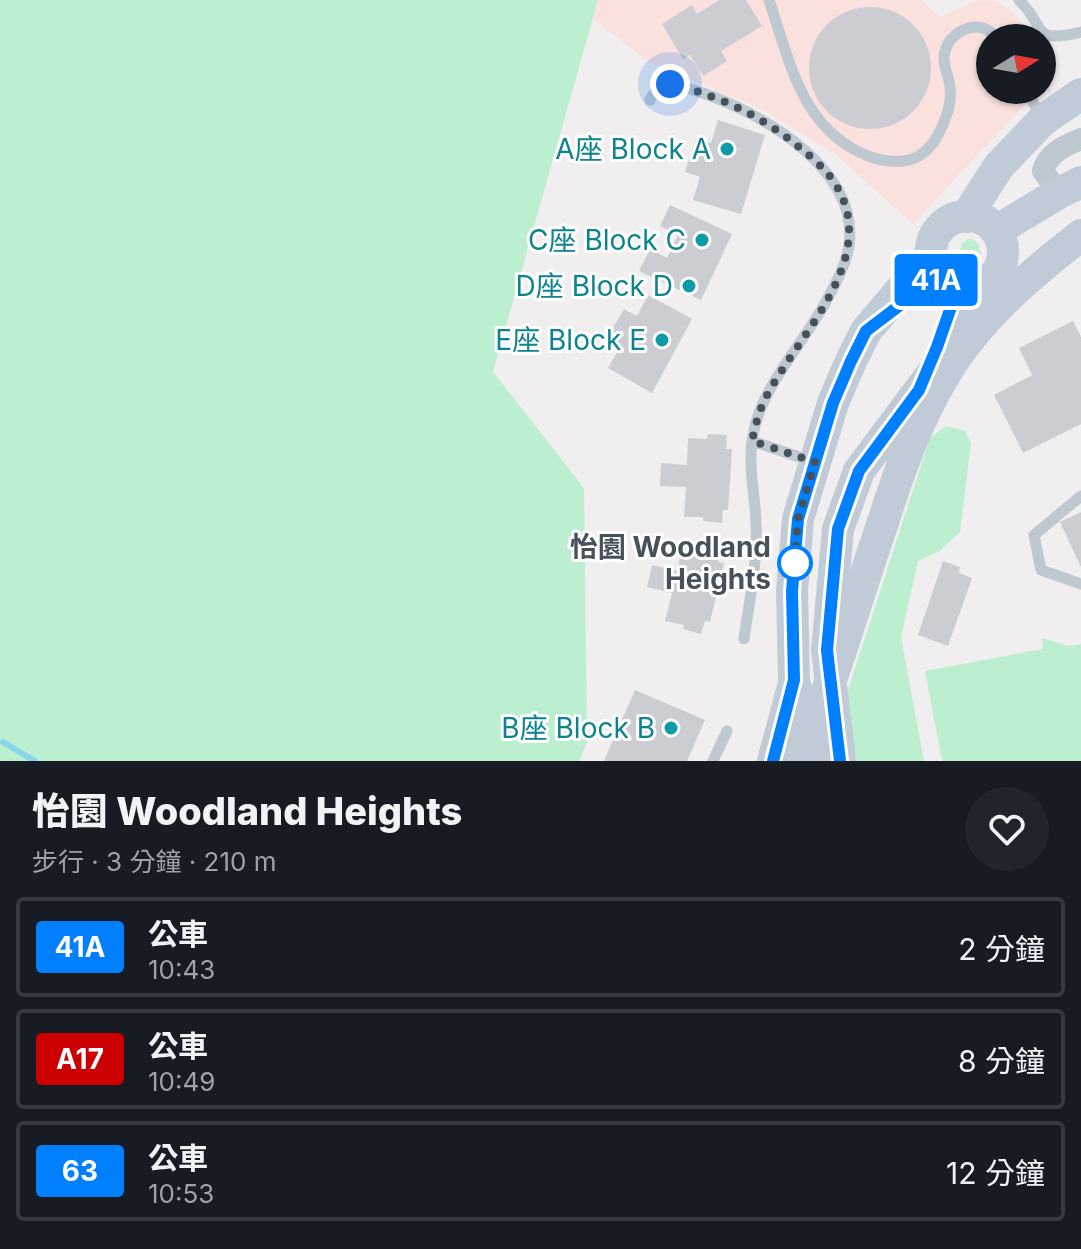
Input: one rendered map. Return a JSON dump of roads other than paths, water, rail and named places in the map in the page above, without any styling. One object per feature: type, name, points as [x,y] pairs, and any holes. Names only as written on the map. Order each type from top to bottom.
[{"type":"main road","points":[[808,761],[794,680],[792,591],[798,519],[833,403],[866,331],[912,296],[963,274],[1003,249],[982,223],[991,183],[999,166],[1043,120],[1081,94]]},
{"type":"main road","points":[[963,274],[932,244],[941,228],[957,218],[982,223],[1030,210],[1074,189]]},
{"type":"main road","points":[[840,761],[827,650],[838,529],[859,471],[919,390],[963,274],[1030,210]]},
{"type":"main road","points":[[800,761],[823,702],[904,457],[926,408],[952,363],[988,317],[1033,273],[1081,235]]},
{"type":"main road","points":[[773,761],[794,680]]},
{"type":"street","points":[[1074,189],[1043,171],[1046,162],[1058,150],[1081,139]]},
{"type":"lane","points":[[769,0],[800,92],[807,104],[840,140],[879,160],[899,162],[916,158],[926,151],[942,126],[951,101],[944,52],[954,35],[976,28]]},
{"type":"lane","points":[[1019,0],[1030,11],[1040,31],[1047,36],[1081,32]]},
{"type":"lane","points":[[650,100],[659,88],[676,84],[711,96],[765,122],[828,173],[846,206],[850,233],[845,261],[824,305],[768,393],[756,422],[751,481],[756,549],[744,639]]},
{"type":"lane","points":[[1034,104],[1043,120]]},
{"type":"lane","points":[[752,441],[815,462]]},
{"type":"lane","points":[[1081,496],[1034,535],[1041,570],[1081,584]]},
{"type":"lane","points":[[713,761],[727,731]]},
{"type":"waterway","points":[[3,742],[35,761]]},
{"type":"place","name":"A座 Block A","points":[[727,149]]},
{"type":"place","name":"C座 Block C","points":[[702,240]]},
{"type":"place","name":"D座 Block D","points":[[689,286]]},
{"type":"place","name":"E座 Block E","points":[[662,340]]},
{"type":"place","name":"怡園 Woodland Heights","points":[[795,563]]},
{"type":"place","name":"B座 Block B","points":[[671,728]]}]
